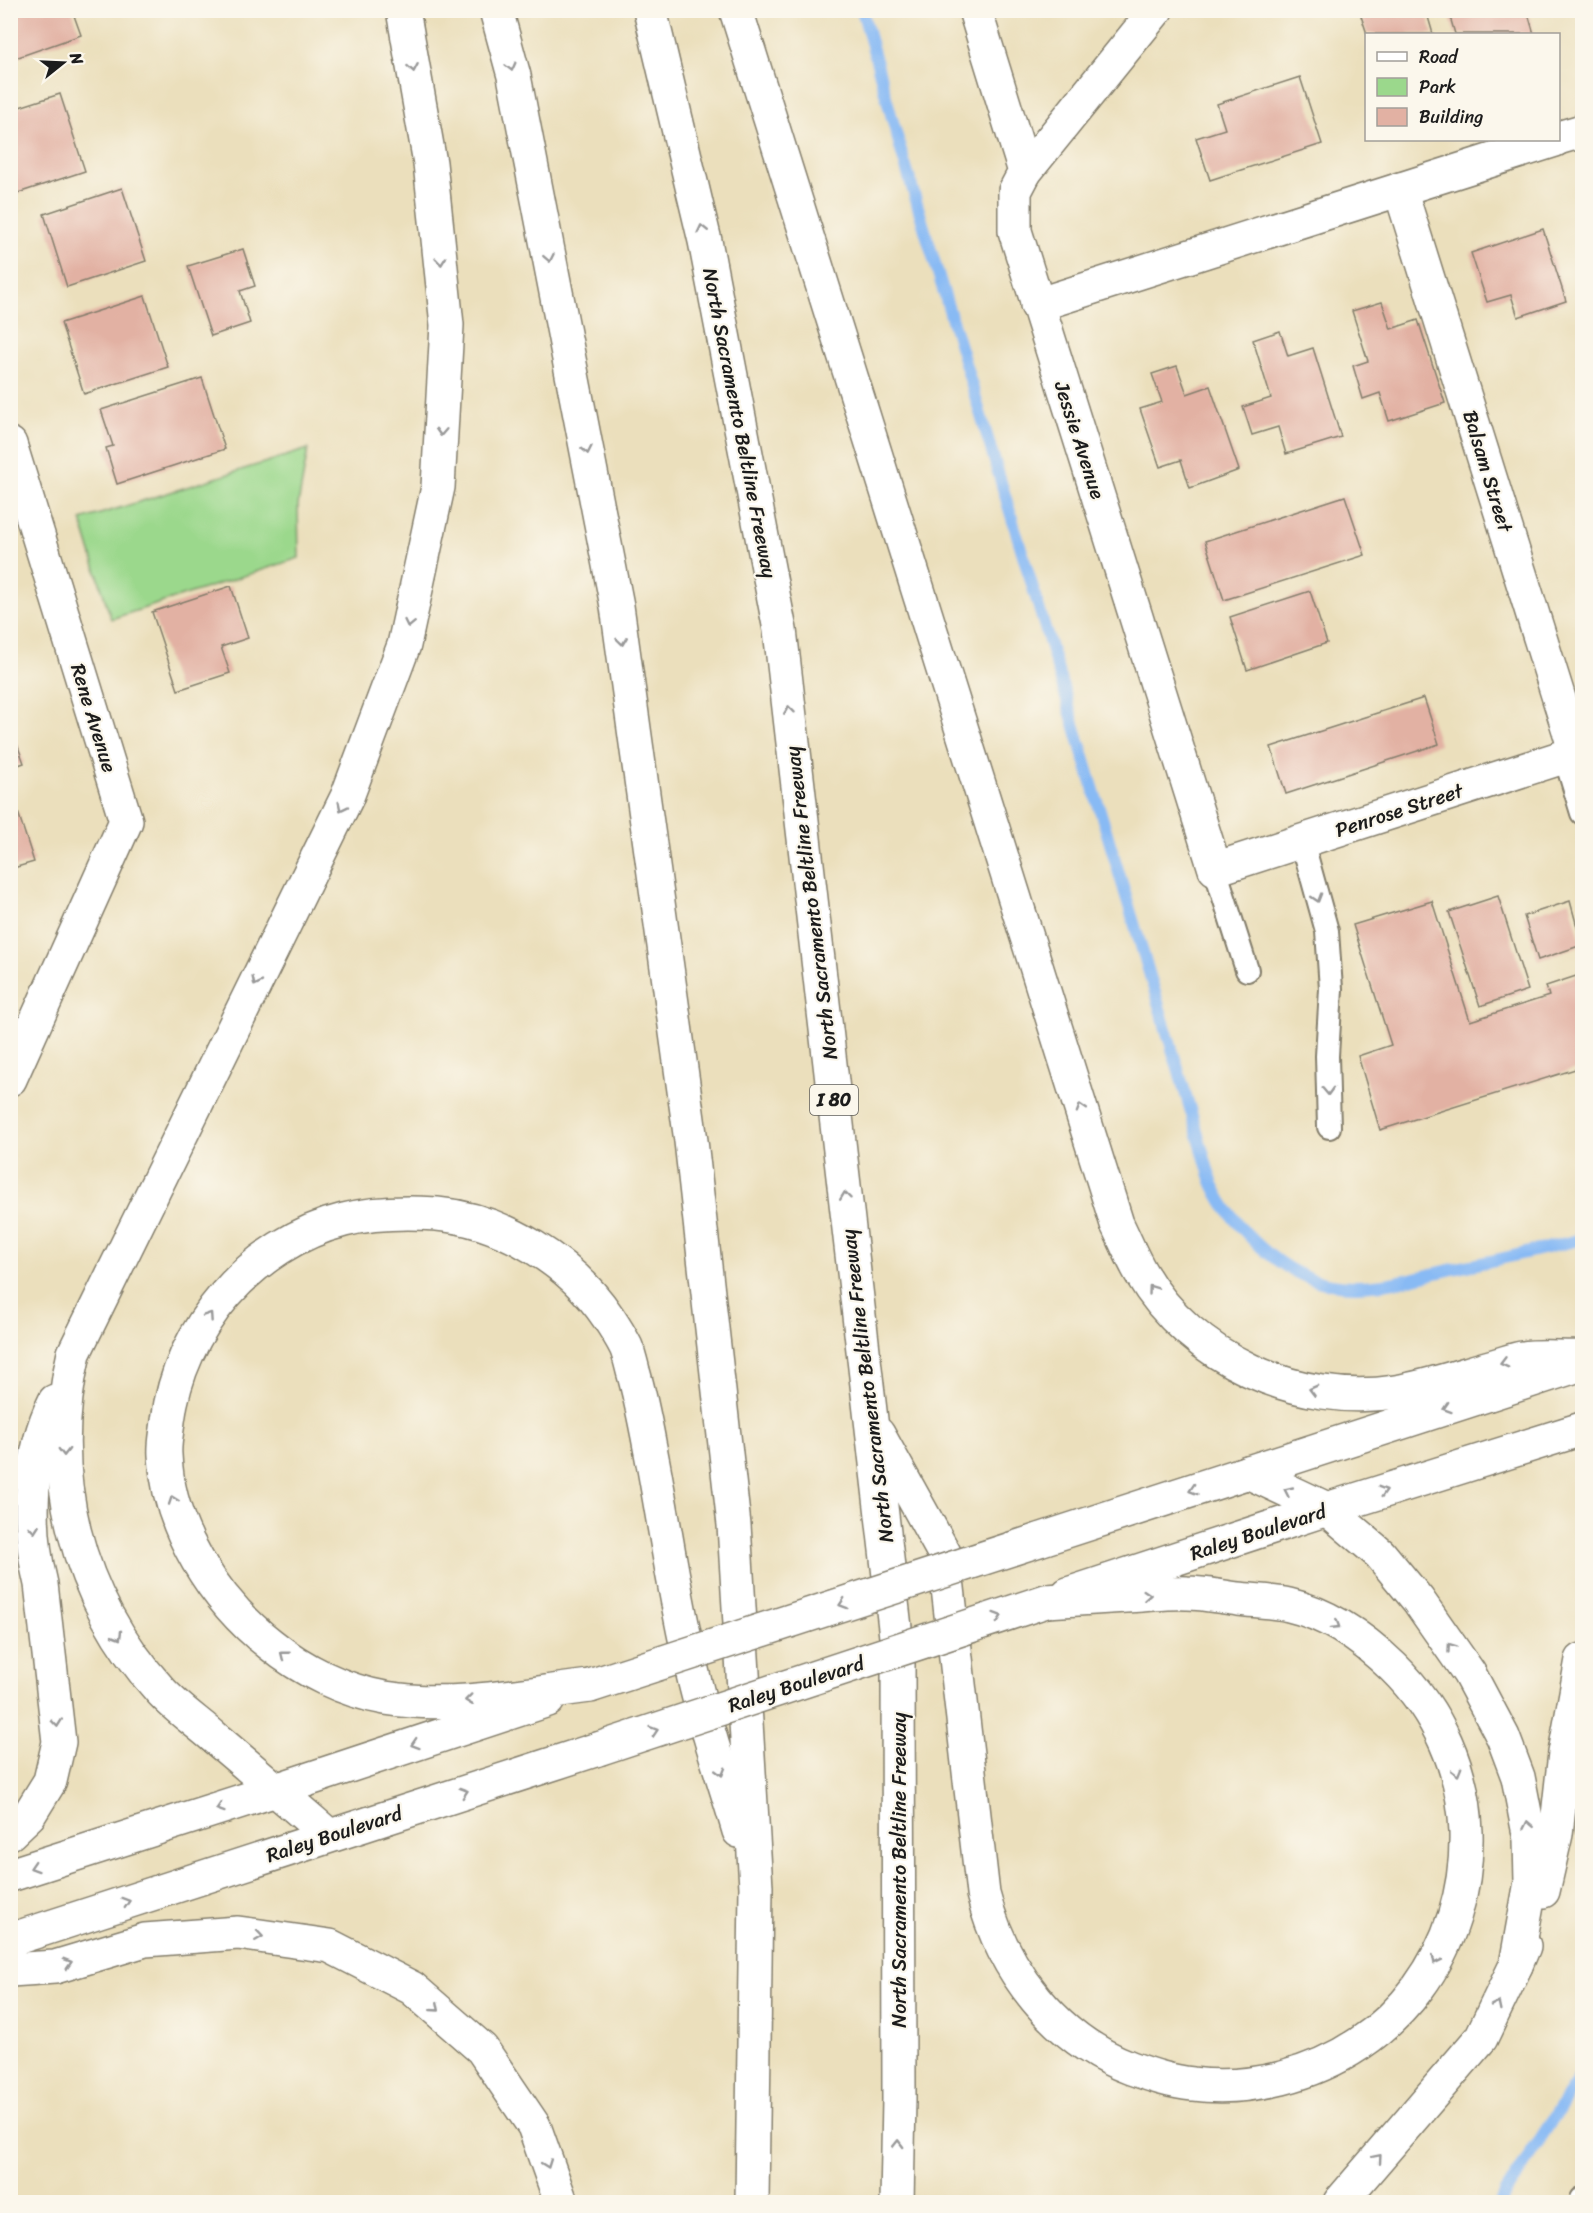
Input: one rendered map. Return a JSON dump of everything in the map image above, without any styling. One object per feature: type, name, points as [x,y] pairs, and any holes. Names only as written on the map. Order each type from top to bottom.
[{"type":"main road","points":[[328,1835],[161,1692],[120,1641],[90,1584],[76,1544],[64,1480],[64,1416],[74,1353],[347,797],[404,645],[438,486],[447,324],[430,163],[403,10]]},
{"type":"main road","points":[[496,10],[514,76],[617,606],[691,1141],[734,1525],[756,1887],[752,2202]]},
{"type":"main road","name":"North Sacramento Beltline Freeway","points":[[650,10],[705,241],[780,630],[898,1654],[899,2099],[897,2202]]},
{"type":"main road","points":[[736,10],[1117,1224],[1141,1274],[1163,1304],[1189,1331],[1234,1363],[1268,1378],[1322,1393],[1359,1395],[1396,1392],[1523,1358],[1582,1358]]},
{"type":"main road","points":[[975,10],[1025,172]]},
{"type":"main road","name":"Jessie Avenue","points":[[1156,10],[1025,172],[1015,190],[1015,231],[1215,869]]},
{"type":"main road","points":[[1560,138],[1582,131]]},
{"type":"main road","points":[[1037,305],[1551,141]]},
{"type":"main road","name":"Balsam Street","points":[[1400,189],[1574,754]]},
{"type":"main road","name":"Rene Avenue","points":[[10,444],[126,821],[55,984],[10,1079]]},
{"type":"main road","name":"Penrose Street","points":[[1215,869],[1574,754]]},
{"type":"main road","points":[[590,1686],[441,1703],[383,1698],[345,1687],[292,1662],[246,1625],[220,1596],[189,1546],[170,1491],[164,1452],[171,1397],[182,1362],[210,1313],[247,1271],[277,1249],[310,1232],[344,1219],[399,1211],[455,1216],[508,1233],[556,1262],[584,1286],[607,1315],[626,1347],[644,1412],[693,1675],[756,1887]]},
{"type":"main road","points":[[10,1875],[1582,1364]]},
{"type":"main road","points":[[10,1833],[29,1815],[50,1781],[59,1742],[41,1584],[36,1564],[32,1505],[39,1446],[52,1408],[70,1373]]},
{"type":"main road","points":[[871,1421],[944,1553],[983,1894],[1002,1948],[1032,1996],[1058,2023],[1089,2047],[1122,2065],[1158,2078],[1195,2085],[1252,2085],[1307,2071],[1342,2056],[1387,2023],[1412,1996],[1432,1969],[1450,1932],[1461,1896],[1466,1860],[1465,1804],[1456,1768],[1442,1733],[1413,1686],[1372,1647],[1325,1618],[1290,1605],[1188,1593],[1046,1601]]},
{"type":"main road","name":"Raley Boulevard","points":[[10,1940],[1327,1509],[1582,1429]]},
{"type":"main road","points":[[1248,1472],[1327,1509],[1380,1554],[1418,1600],[1469,1673],[1503,1737],[1518,1777],[1530,1839],[1531,1882],[1516,1965]]},
{"type":"main road","points":[[1340,2202],[1481,2038],[1516,1965],[1544,1888],[1556,1834],[1565,1753],[1582,1660]]},
{"type":"main road","points":[[10,1970],[55,1967],[145,1940],[238,1932],[330,1946],[412,1988],[482,2049],[534,2126],[561,2202]]},
{"type":"lane","points":[[1574,754],[1582,813]]},
{"type":"lane","points":[[1302,841],[1327,931],[1331,989],[1327,1056],[1329,1127]]},
{"type":"lane","points":[[1215,869],[1247,970]]},
{"type":"green space","points":[[308,449],[298,505],[299,558],[111,619],[81,520]]},
{"type":"building","points":[[10,10],[72,10],[81,35],[10,60]]},
{"type":"building","points":[[1359,10],[1426,10],[1433,33],[1367,33]]},
{"type":"building","points":[[1448,10],[1527,10],[1534,33],[1455,33]]},
{"type":"building","points":[[1300,77],[1322,144],[1210,180],[1196,138],[1225,129],[1217,104]]},
{"type":"building","points":[[60,94],[85,171],[18,193],[10,171],[10,110]]},
{"type":"building","points":[[122,188],[146,261],[67,287],[44,214]]},
{"type":"building","points":[[1543,229],[1566,301],[1518,317],[1511,295],[1487,302],[1471,253]]},
{"type":"building","points":[[243,249],[255,286],[240,291],[250,323],[211,336],[188,266]]},
{"type":"building","points":[[145,296],[168,367],[84,394],[61,323]]},
{"type":"building","points":[[1382,302],[1391,329],[1418,320],[1445,403],[1389,421],[1380,393],[1363,399],[1353,366],[1368,361],[1352,311]]},
{"type":"building","points":[[1280,331],[1288,356],[1313,348],[1341,437],[1286,454],[1278,427],[1252,435],[1243,407],[1271,398],[1253,340]]},
{"type":"building","points":[[1177,366],[1187,394],[1210,386],[1239,470],[1190,488],[1181,460],[1160,467],[1140,409],[1162,402],[1152,374]]},
{"type":"building","points":[[202,378],[225,449],[117,484],[106,448],[113,446],[101,410]]},
{"type":"building","points":[[1345,496],[1365,555],[1224,600],[1205,541]]},
{"type":"building","points":[[231,586],[248,638],[221,647],[230,673],[178,690],[152,612]]},
{"type":"building","points":[[1310,591],[1327,643],[1247,670],[1230,617]]},
{"type":"building","points":[[1424,698],[1439,744],[1286,794],[1271,747]]},
{"type":"building","points":[[10,725],[24,763],[10,768]]},
{"type":"building","points":[[18,812],[34,862],[10,869],[10,815]]},
{"type":"building","points":[[1498,896],[1528,990],[1480,1006],[1449,912]]},
{"type":"building","points":[[1432,901],[1470,1021],[1549,996],[1546,986],[1582,974],[1582,1067],[1380,1130],[1358,1056],[1391,1045],[1353,925]]},
{"type":"building","points":[[1570,901],[1582,945],[1538,960],[1524,916]]},
{"type":"waterway","points":[[862,10],[902,154],[1208,1170],[1222,1201],[1246,1233],[1278,1261],[1295,1272],[1313,1279],[1346,1286],[1377,1285],[1408,1280],[1582,1239]]},
{"type":"waterway","points":[[1500,2202],[1582,2073]]}]
